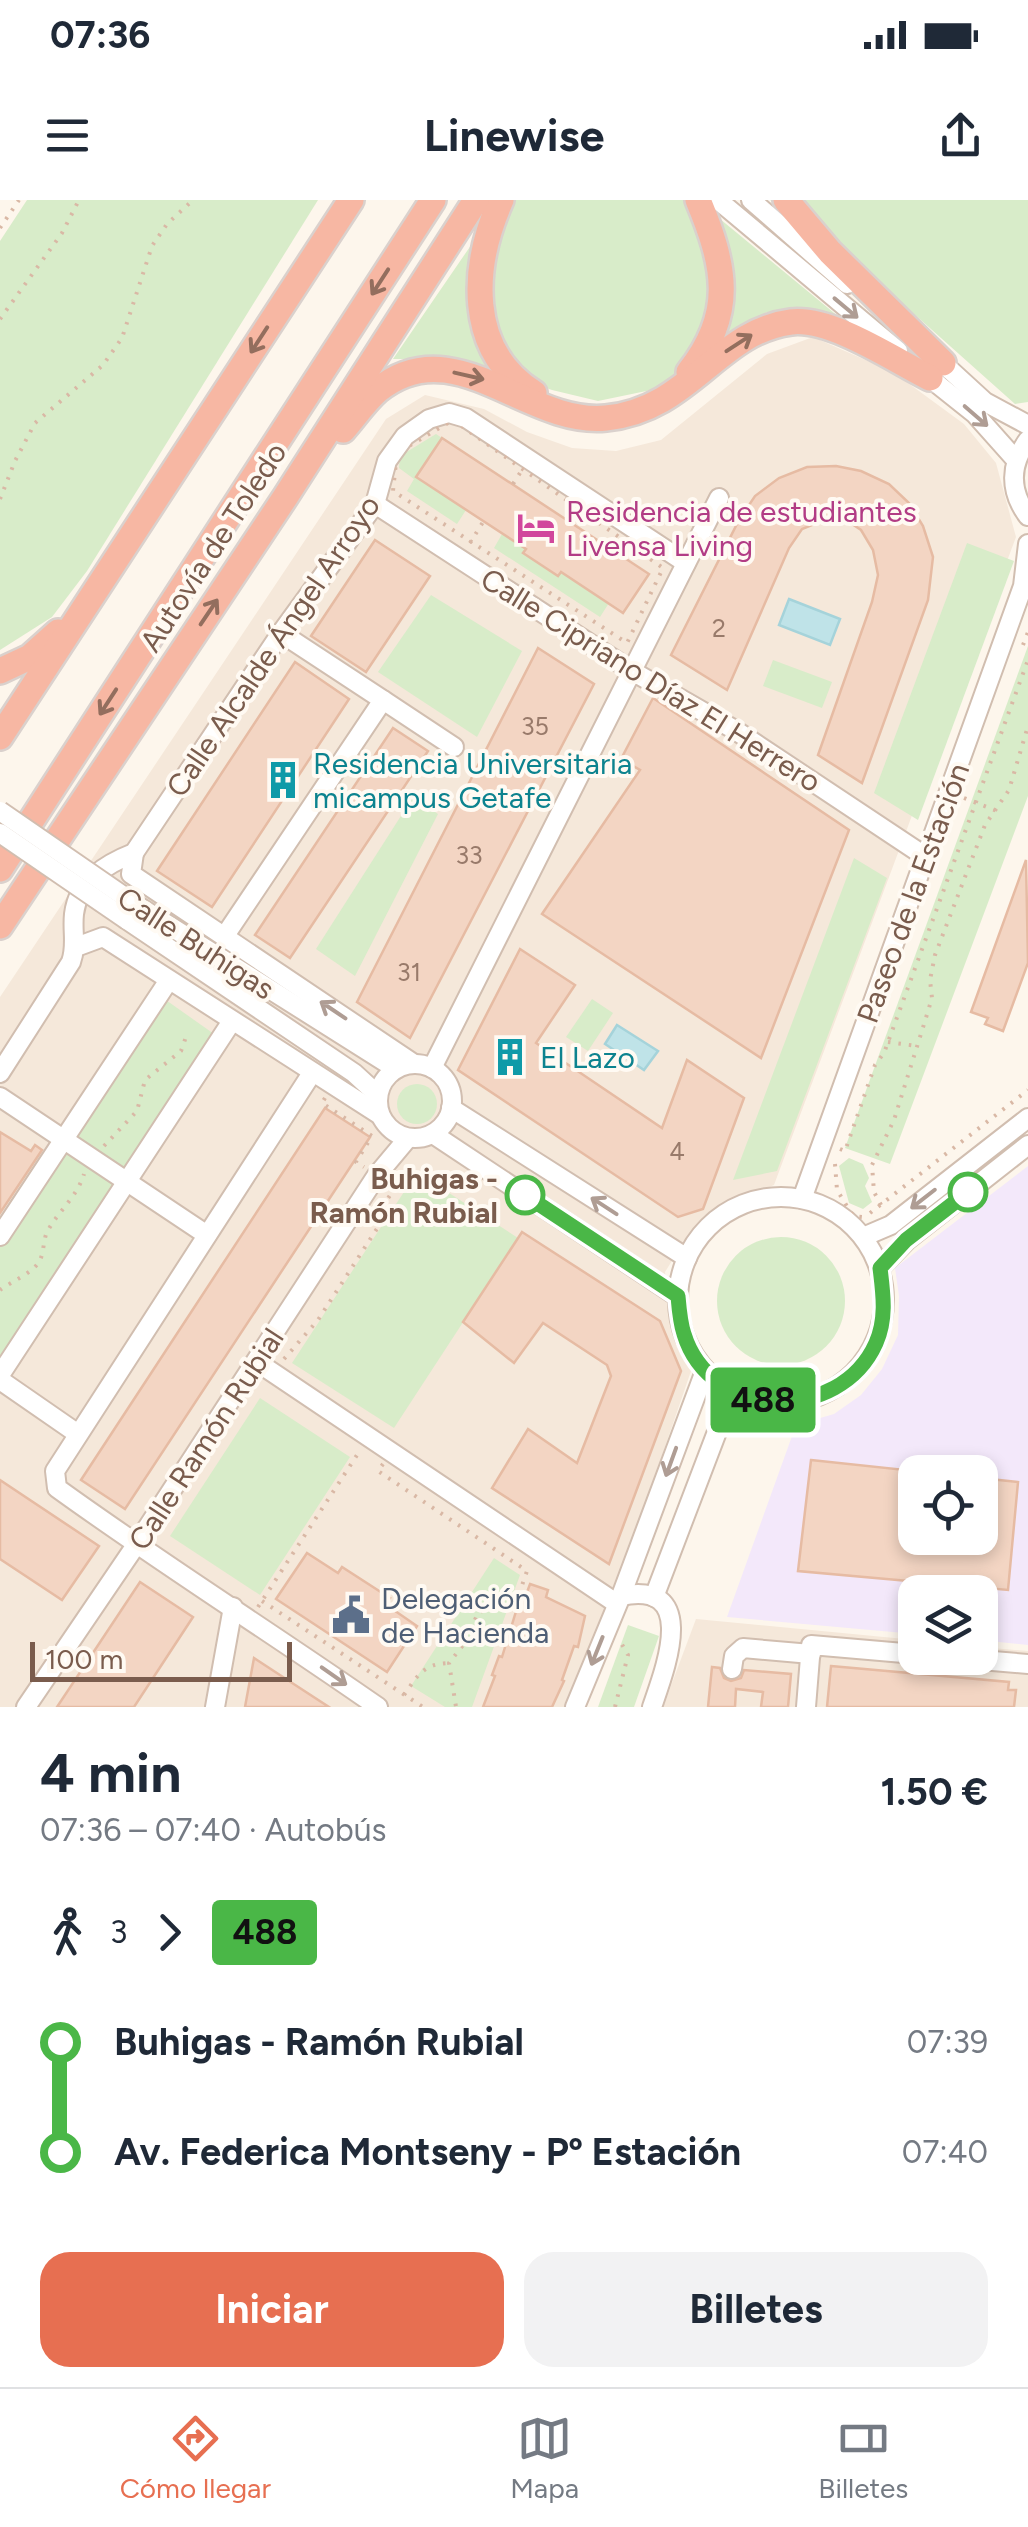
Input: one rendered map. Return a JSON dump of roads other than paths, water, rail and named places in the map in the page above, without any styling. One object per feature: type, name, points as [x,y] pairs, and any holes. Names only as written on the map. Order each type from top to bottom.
[{"type":"highway","points":[[0,736],[350,200]]},
{"type":"highway","name":"Autovía de Toledo","points":[[0,869],[433,200]]},
{"type":"highway","name":"Autovía de Toledo","points":[[0,926],[286,496],[476,200]]},
{"type":"highway","points":[[501,200],[487,231],[480,264],[478,296],[485,332],[502,364],[527,389],[568,414]]},
{"type":"highway","points":[[662,402],[698,360],[718,322],[724,286],[715,240],[698,200]]},
{"type":"highway","points":[[786,200],[936,370]]},
{"type":"highway","points":[[286,496],[378,390],[421,369],[474,374],[534,405],[602,419],[631,414],[662,402],[734,345],[762,330],[793,321],[828,326],[936,370]]},
{"type":"highway","points":[[0,672],[30,656],[54,636],[95,591]]},
{"type":"street","points":[[718,200],[936,370],[1028,425]]},
{"type":"street","points":[[752,200],[936,370],[1016,460]]},
{"type":"street","name":"Calle Alcalde Ángel Arroyo","points":[[0,1073],[71,962],[76,947],[74,912],[86,882],[113,861],[134,853],[281,633],[375,504],[387,461],[405,436],[429,419],[449,414],[466,418],[686,563]]},
{"type":"street","points":[[1028,440],[1016,460],[1015,492],[1028,516]]},
{"type":"street","points":[[385,1122],[378,1095],[385,1079],[414,1067],[632,671],[719,498]]},
{"type":"street","name":"Calle Cipriano Díaz El Herrero","points":[[375,504],[632,671],[735,730],[926,856]]},
{"type":"street","name":"Paseo de la Estación","points":[[802,1199],[1026,584],[1028,544]]},
{"type":"street","points":[[281,633],[454,747]]},
{"type":"street","points":[[224,937],[383,700]]},
{"type":"street","name":"Calle Buhigas","points":[[0,811],[131,912],[354,1073],[378,1095]]},
{"type":"street","name":"Calle Buhigas","points":[[0,833],[131,912],[414,1067]]},
{"type":"street","points":[[76,947],[103,937],[408,1138],[433,1134],[446,1122],[452,1108],[448,1084],[414,1067],[131,874],[134,853]]},
{"type":"street","points":[[0,1236],[169,980]]},
{"type":"street","points":[[78,1434],[0,1378],[232,1021]]},
{"type":"street","points":[[312,1072],[54,1471],[57,1488],[378,1707]]},
{"type":"street","points":[[0,1097],[207,1235]]},
{"type":"street","points":[[452,1108],[687,1258]]},
{"type":"street","points":[[864,1236],[891,1224],[1028,1118]]},
{"type":"street","name":"Calle Ramón Rubial","points":[[382,1168],[385,1122]]},
{"type":"street","points":[[433,1134],[678,1296]]},
{"type":"street","name":"Calle Ramón Rubial","points":[[26,1707],[382,1168],[408,1138]]},
{"type":"street","points":[[880,1268],[906,1240],[1028,1145]]},
{"type":"street","points":[[767,1198],[802,1199],[836,1212],[864,1236],[880,1268],[885,1306],[876,1343],[854,1374],[822,1396],[784,1404],[746,1398],[705,1371],[684,1336],[678,1296],[687,1258],[706,1229],[734,1208],[767,1198]]},
{"type":"street","points":[[257,1362],[618,1600]]},
{"type":"street","points":[[575,1707],[705,1371]]},
{"type":"street","points":[[654,1597],[720,1424],[746,1398]]},
{"type":"street","points":[[618,1600],[638,1592],[654,1597],[666,1610],[673,1640],[652,1707]]},
{"type":"street","points":[[215,1707],[233,1607]]},
{"type":"street","points":[[806,1707],[811,1644],[898,1652]]},
{"type":"street","points":[[732,1669],[734,1656],[743,1648],[810,1654]]},
{"type":"street","points":[[998,1661],[1028,1664]]},
{"type":"water","points":[[789,599],[840,619],[830,645],[779,625]]},
{"type":"water","points":[[617,1025],[658,1051],[644,1070],[605,1044]]},
{"type":"place","name":"Residencia de estudiantes Livensa Living","points":[[536,528]]},
{"type":"place","name":"Residencia Universitaria micampus Getafe","points":[[283,780]]},
{"type":"place","name":"El Lazo","points":[[510,1057]]},
{"type":"place","name":"Buhigas - Ramón Rubial","points":[[525,1195]]},
{"type":"place","name":"Delegación de Hacienda","points":[[351,1615]]}]
